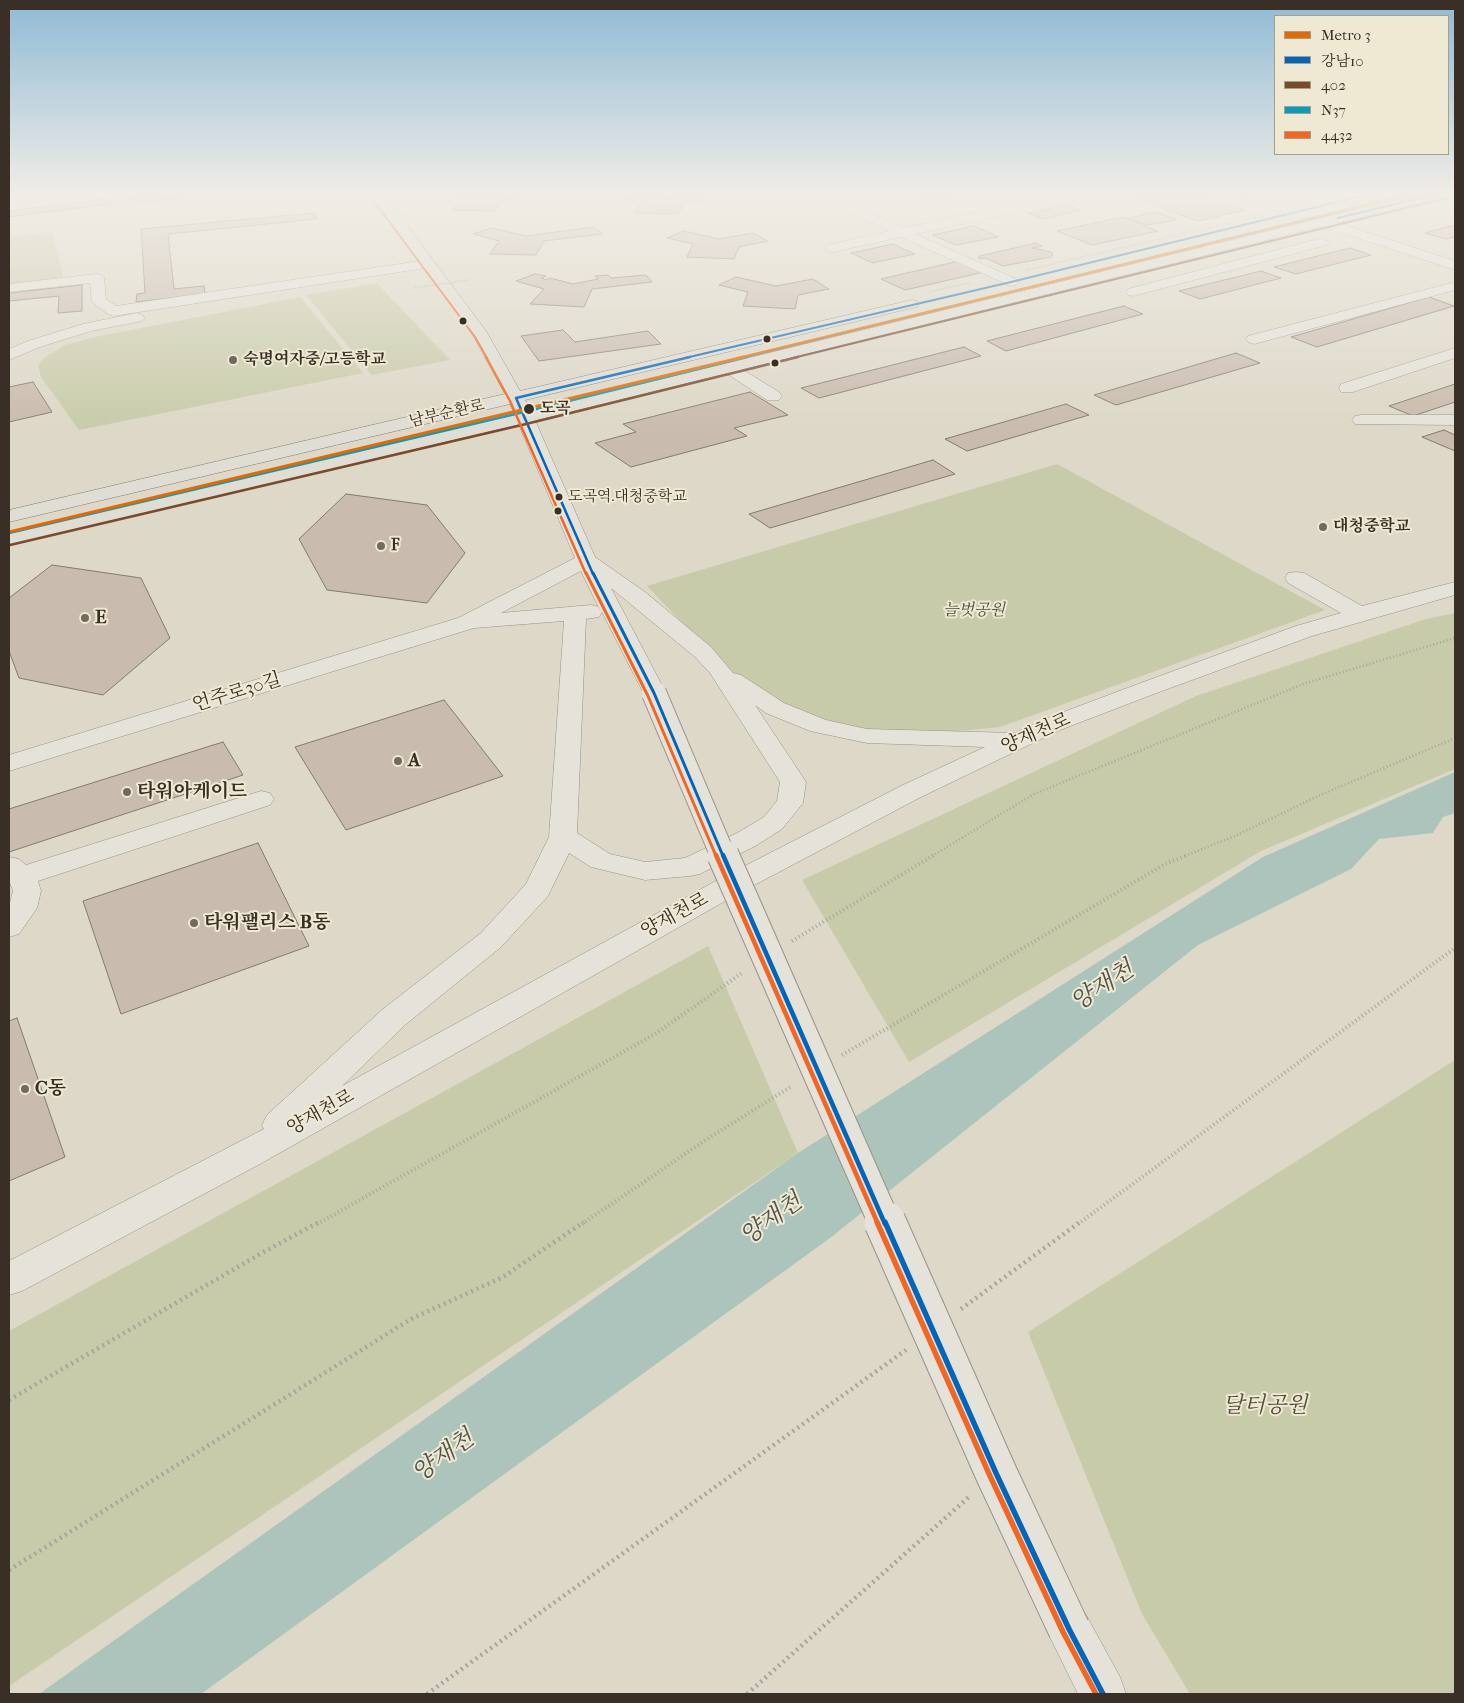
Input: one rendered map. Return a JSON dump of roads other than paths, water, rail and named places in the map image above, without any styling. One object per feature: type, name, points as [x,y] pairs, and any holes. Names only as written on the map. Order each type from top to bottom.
[{"type":"main road","points":[[433,271],[480,334],[516,398],[525,418]]},
{"type":"main road","name":"남부순환로","points":[[9,516],[1054,271]]},
{"type":"main road","name":"남부순환로","points":[[9,539],[525,418],[1122,271]]},
{"type":"street","points":[[9,288],[97,278],[99,301],[113,311],[384,271]]},
{"type":"street","points":[[9,355],[34,344],[88,327],[393,271]]},
{"type":"street","points":[[988,271],[1011,282]]},
{"type":"street","points":[[1133,292],[1211,271]]},
{"type":"street","points":[[1254,339],[1455,286]]},
{"type":"street","points":[[1347,388],[1454,354]]},
{"type":"street","points":[[729,368],[773,396]]},
{"type":"street","points":[[525,418],[586,560],[654,692],[766,956],[996,1473],[1069,1629],[1103,1694]]},
{"type":"street","points":[[1361,420],[1455,420]]},
{"type":"street","points":[[466,623],[586,560]]},
{"type":"street","points":[[586,560],[637,597],[703,652],[719,669],[745,689],[775,708],[819,726],[868,736],[1021,740]]},
{"type":"street","points":[[1296,578],[1359,614]]},
{"type":"street","name":"양재천로","points":[[9,1279],[248,1154],[734,884],[912,791],[1051,725],[1138,692],[1304,631],[1455,588]]},
{"type":"street","points":[[466,623],[612,610]]},
{"type":"street","points":[[248,1154],[394,1017],[491,940],[538,889],[563,837],[575,614]]},
{"type":"street","name":"언주로30길","points":[[9,763],[466,623]]},
{"type":"street","points":[[563,837],[601,861],[645,871],[690,867],[773,823],[790,803],[793,782],[719,669]]},
{"type":"street","points":[[9,927],[23,908],[27,891],[15,871],[261,799]]},
{"type":"water","name":"양재천","points":[[1455,772],[1455,813],[1443,817],[1433,833],[1379,839],[1351,869],[1198,945],[830,1238],[201,1694],[39,1694],[798,1153],[1263,857]]},
{"type":"metro line","name":"3","points":[[9,532],[543,406],[1096,271]]},
{"type":"place","name":"숙명여자중/고등학교","points":[[233,360]]},
{"type":"place","name":"도곡","points":[[529,409]]},
{"type":"place","name":"도곡역.대청중학교","points":[[559,497]]},
{"type":"place","name":"대청중학교","points":[[1323,527]]},
{"type":"place","name":"F","points":[[381,546]]},
{"type":"place","name":"E","points":[[85,618]]},
{"type":"place","name":"A","points":[[398,761]]},
{"type":"place","name":"타워아케이드","points":[[127,792]]},
{"type":"place","name":"타워팰리스 B동","points":[[194,923]]},
{"type":"place","name":"C동","points":[[25,1089]]},
{"type":"park label","name":"늘벗공원","points":[[974,611]]},
{"type":"park label","name":"달터공원","points":[[1265,1407]]}]
